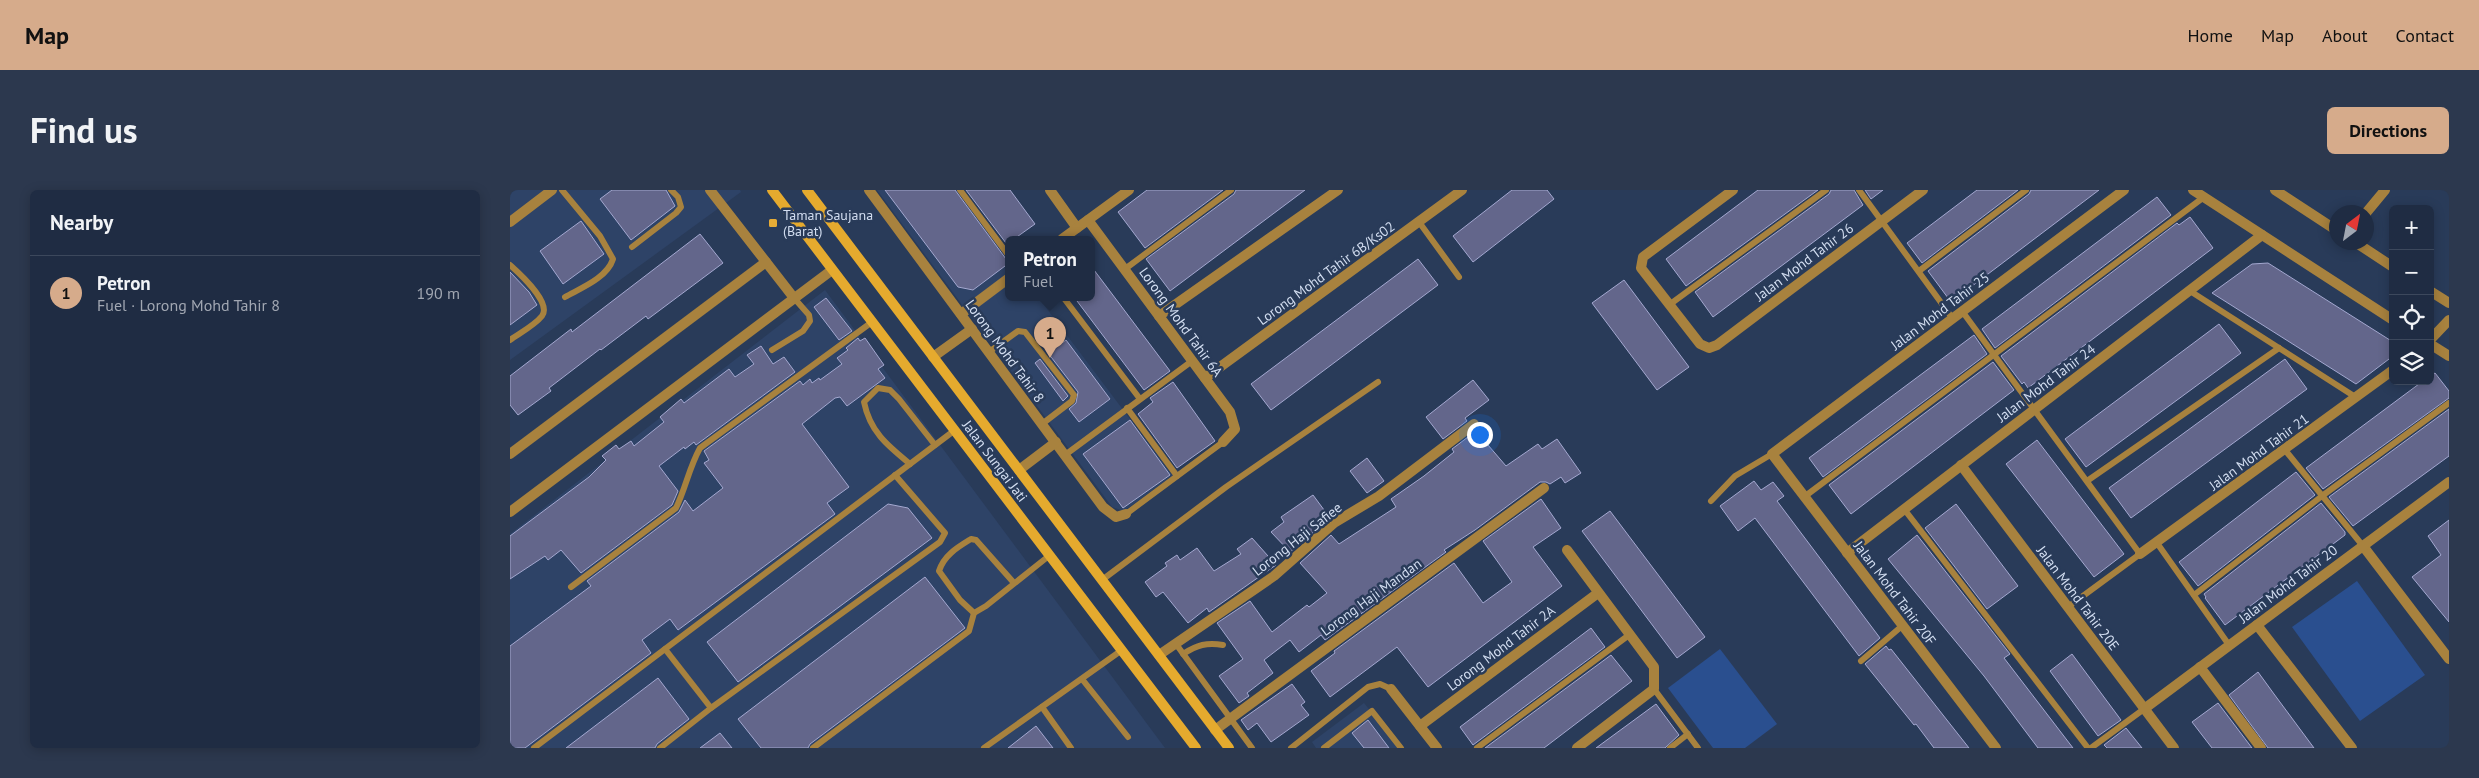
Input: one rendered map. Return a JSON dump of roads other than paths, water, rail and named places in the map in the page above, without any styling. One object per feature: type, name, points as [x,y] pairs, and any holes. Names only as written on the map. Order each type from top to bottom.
[{"type":"main road","name":"Jalan Sungai Jati","points":[[772,190],[1196,748]]},
{"type":"main road","name":"Jalan Sungai Jati","points":[[807,190],[1229,748]]},
{"type":"street","points":[[510,222],[552,190]]},
{"type":"street","points":[[710,190],[794,298]]},
{"type":"street","name":"Lorong Mohd Tahir 8","points":[[869,190],[1110,514],[1116,517],[1126,514]]},
{"type":"street","name":"Lorong Mohd Tahir 6A","points":[[1050,190],[1094,236]]},
{"type":"street","points":[[1066,236],[1129,190]]},
{"type":"street","points":[[1159,316],[1338,190]]},
{"type":"street","name":"Lorong Mohd Tahir 6B/Ks02","points":[[1205,378],[1462,190]]},
{"type":"street","points":[[1669,305],[1641,268],[1643,256],[1733,190]]},
{"type":"street","name":"Jalan Mohd Tahir 26","points":[[1669,305],[1700,344],[1709,348],[1717,345],[1923,190]]},
{"type":"street","name":"Jalan Mohd Tahir 25","points":[[1772,454],[2124,190]]},
{"type":"street","points":[[2194,190],[2389,317]]},
{"type":"street","points":[[2275,190],[2329,225]]},
{"type":"street","points":[[2373,205],[2385,190]]},
{"type":"street","name":"Jalan Mohd Tahir 24","points":[[1847,553],[2262,236]]},
{"type":"street","name":"Lorong Mohd Tahir 6A","points":[[1095,237],[1125,269],[1230,412],[1235,429],[1223,442]]},
{"type":"street","points":[[2367,250],[2389,264]]},
{"type":"street","points":[[510,454],[766,262]]},
{"type":"street","points":[[510,512],[832,270]]},
{"type":"street","points":[[961,314],[1005,281]]},
{"type":"street","points":[[2434,294],[2449,303]]},
{"type":"street","points":[[2432,340],[2449,320]]},
{"type":"street","points":[[934,357],[972,329]]},
{"type":"street","points":[[2434,345],[2449,356]]},
{"type":"street","name":"Jalan Mohd Tahir 21","points":[[2140,554],[2389,373]]},
{"type":"street","name":"Lorong Haji Safiee","points":[[1159,655],[1274,576],[1334,524],[1379,496],[1474,424]]},
{"type":"street","points":[[1019,470],[1056,442]]},
{"type":"street","name":"Jalan Mohd Tahir 20F","points":[[1772,454],[1996,748]]},
{"type":"street","name":"Jalan Mohd Tahir 20E","points":[[1961,465],[2174,748]]},
{"type":"street","name":"Jalan Mohd Tahir 20","points":[[2144,709],[2449,482]]},
{"type":"street","name":"Lorong Haji Mandan","points":[[1215,730],[1544,488]]},
{"type":"street","points":[[2363,546],[2449,659]]},
{"type":"street","points":[[1568,550],[1654,667],[1654,690],[1577,748]]},
{"type":"street","name":"Lorong Mohd Tahir 2A","points":[[1420,726],[1598,593]]},
{"type":"street","points":[[2257,625],[2352,748]]},
{"type":"street","points":[[2200,667],[2261,748]]},
{"type":"street","points":[[1392,689],[1437,748]]},
{"type":"lane","points":[[562,190],[600,236],[613,259],[610,267],[590,284],[565,297]]},
{"type":"lane","points":[[632,247],[676,214],[681,207],[678,197],[671,190]]},
{"type":"lane","points":[[960,190],[1005,251]]},
{"type":"lane","points":[[1125,269],[1231,190]]},
{"type":"lane","points":[[1669,305],[1826,190]]},
{"type":"lane","points":[[1859,190],[1953,318]]},
{"type":"lane","points":[[1919,271],[2026,190]]},
{"type":"lane","points":[[1804,497],[2204,197]]},
{"type":"lane","points":[[1419,222],[1459,277]]},
{"type":"lane","points":[[510,265],[542,300],[544,308],[543,315],[510,340]]},
{"type":"lane","points":[[2190,291],[2357,398]]},
{"type":"lane","points":[[772,350],[803,331],[810,321],[809,315],[794,298]]},
{"type":"lane","points":[[1066,301],[1140,399]]},
{"type":"lane","points":[[1962,311],[2140,554],[2068,607]]},
{"type":"lane","points":[[571,587],[676,508],[684,491],[690,466],[700,448],[872,322]]},
{"type":"lane","points":[[989,352],[1018,331],[1025,332],[1074,395],[1072,401],[1042,424]]},
{"type":"lane","points":[[2087,481],[2279,348]]},
{"type":"lane","points":[[1065,456],[1192,361]]},
{"type":"lane","points":[[1102,580],[1226,487],[1378,382]]},
{"type":"lane","points":[[910,464],[880,440],[866,413],[864,402],[878,388],[890,390],[899,399],[934,445]]},
{"type":"lane","points":[[2194,595],[2322,496],[2449,403]]},
{"type":"lane","points":[[1127,408],[1177,476]]},
{"type":"lane","points":[[534,748],[954,430]]},
{"type":"lane","points":[[1126,514],[1223,442]]},
{"type":"lane","points":[[2285,450],[2363,546]]},
{"type":"lane","points":[[1711,500],[1735,476],[1772,454]]},
{"type":"lane","points":[[660,748],[711,708],[940,542],[945,533],[895,475]]},
{"type":"lane","points":[[1904,509],[2090,748],[2144,709]]},
{"type":"lane","points":[[974,613],[960,600],[939,571],[942,562],[956,548],[971,538],[976,540],[1014,583]]},
{"type":"lane","points":[[2157,543],[2229,645]]},
{"type":"lane","points":[[813,748],[969,631],[974,613],[1050,555]]},
{"type":"lane","points":[[1860,661],[1902,626]]},
{"type":"lane","points":[[1477,748],[1629,635]]},
{"type":"lane","points":[[1184,654],[1209,643],[1223,646]]},
{"type":"lane","points":[[1176,644],[1252,748]]},
{"type":"lane","points":[[666,649],[711,708]]},
{"type":"lane","points":[[984,748],[1122,650]]},
{"type":"lane","points":[[1082,679],[1128,737]]},
{"type":"lane","points":[[1291,748],[1368,687],[1380,684],[1392,689]]},
{"type":"lane","points":[[1654,690],[1698,748]]},
{"type":"lane","points":[[1042,707],[1071,748]]},
{"type":"lane","points":[[1324,748],[1372,710],[1400,748]]},
{"type":"lane","points":[[1670,748],[1688,734]]},
{"type":"place","name":"Taman Saujana (Barat)","points":[[773,223]]},
{"type":"place","name":"Petron","points":[[1050,358]]}]
